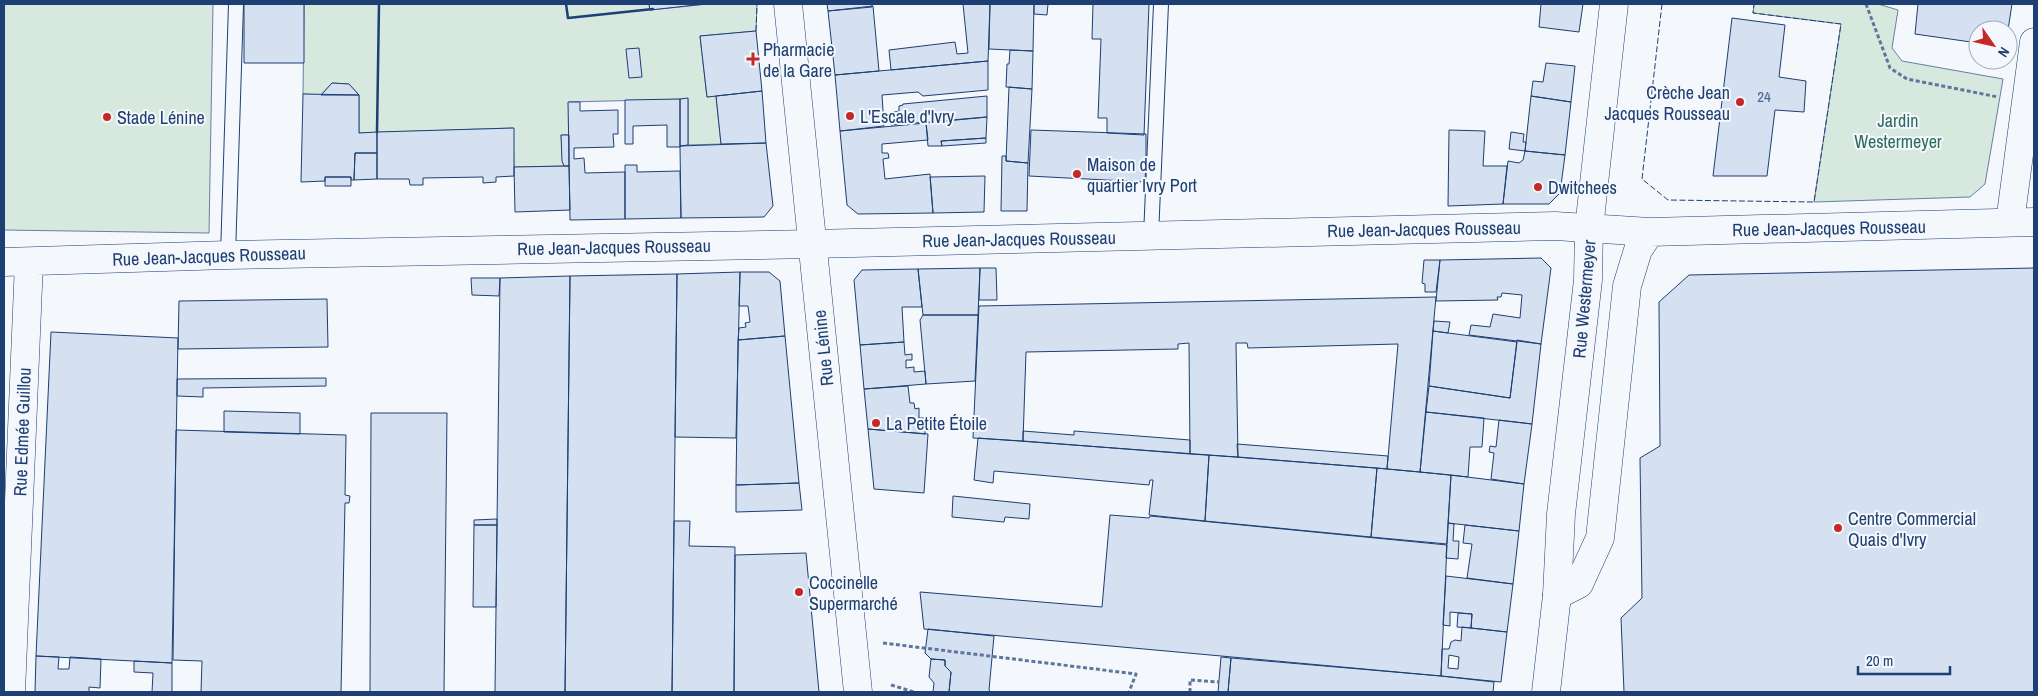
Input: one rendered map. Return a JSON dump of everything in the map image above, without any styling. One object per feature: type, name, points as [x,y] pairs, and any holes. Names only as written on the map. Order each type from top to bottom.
[{"type":"street","name":"Rue Lénine","points":[[788,4],[858,692]]},
{"type":"street","name":"Rue Westermeyer","points":[[1546,692],[1557,595],[1562,514],[1588,280],[1590,228],[1614,4]]},
{"type":"street","points":[[2022,222],[2026,102],[2034,42]]},
{"type":"street","name":"Rue Jean-Jacques Rousseau","points":[[16,262],[228,255],[812,244],[1555,226],[1650,232],[2022,222]]},
{"type":"street","points":[[1557,595],[1580,584],[1600,538],[1627,286],[1638,250],[1650,232]]},
{"type":"street","name":"Rue Edmée Guillou","points":[[11,692],[16,262]]},
{"type":"lane","points":[[228,255],[236,4]]},
{"type":"lane","points":[[1151,236],[1161,4]]},
{"type":"path","points":[[1866,4],[1890,68],[1895,72],[1907,79],[2026,102]]},
{"type":"path","points":[[883,643],[1136,674],[1129,692]]},
{"type":"path","points":[[1190,692],[1190,680],[1219,682]]},
{"type":"path","points":[[891,685],[914,692]]},
{"type":"green space","name":"Stade Lénine","points":[[4,4],[213,4],[209,233],[4,230]]},
{"type":"green space","points":[[304,4],[649,4],[650,10],[708,4],[757,4],[756,31],[700,36],[707,97],[716,96],[721,144],[688,145],[688,99],[569,102],[569,135],[561,135],[564,166],[514,167],[513,128],[359,133],[359,95],[349,84],[332,83],[321,95],[303,94]]},
{"type":"green space","name":"Jardin Westermeyer","points":[[1754,4],[1878,4],[1898,10],[1892,48],[1902,61],[2003,79],[1985,184],[1970,197],[1814,202],[1841,24],[1753,13]]},
{"type":"building","points":[[244,4],[304,4],[304,63],[244,63]]},
{"type":"building","points":[[649,4],[705,4],[650,10]]},
{"type":"building","points":[[827,4],[872,4],[872,7],[828,11]]},
{"type":"building","points":[[963,4],[990,4],[988,61],[891,70],[889,50],[955,42],[957,54],[968,53]]},
{"type":"building","points":[[990,4],[1034,4],[1033,51],[989,49]]},
{"type":"building","points":[[1034,4],[1048,4],[1047,15],[1034,14]]},
{"type":"building","points":[[1093,4],[1149,4],[1144,135],[1107,133],[1107,118],[1098,118],[1101,39],[1092,39]]},
{"type":"building","points":[[1541,4],[1583,4],[1579,32],[1539,27]]},
{"type":"building","points":[[1918,4],[2012,4],[2010,20],[1968,20],[1968,42],[1915,34]]},
{"type":"building","points":[[873,6],[879,71],[835,75],[828,11]]},
{"type":"building","points":[[1732,18],[1785,25],[1779,77],[1806,81],[1804,112],[1775,110],[1767,176],[1713,176]]},
{"type":"building","points":[[756,31],[762,91],[707,97],[700,36]]},
{"type":"building","points":[[639,48],[642,77],[629,78],[626,49]]},
{"type":"building","points":[[1010,50],[1033,51],[1032,89],[1006,87]]},
{"type":"building","points":[[988,61],[988,90],[923,96],[918,92],[882,95],[884,126],[840,131],[835,75]]},
{"type":"building","points":[[1546,63],[1575,66],[1571,102],[1531,96],[1533,81],[1543,82]]},
{"type":"building","points":[[332,83],[349,84],[359,95],[321,95]]},
{"type":"building","points":[[1009,87],[1032,89],[1028,163],[1006,161]]},
{"type":"building","points":[[762,91],[766,143],[721,144],[716,96]]},
{"type":"building","points":[[303,94],[359,95],[359,133],[377,132],[377,153],[355,153],[354,180],[351,180],[351,177],[325,177],[325,181],[301,182]]},
{"type":"building","points":[[987,96],[987,117],[891,125],[890,113],[899,111],[899,106],[903,104]]},
{"type":"building","points":[[1531,96],[1571,102],[1565,155],[1525,151]]},
{"type":"building","points":[[688,98],[688,145],[680,146],[680,99]]},
{"type":"building","points":[[680,99],[680,147],[667,147],[667,125],[633,126],[633,144],[625,144],[625,100]]},
{"type":"building","points":[[568,102],[580,102],[580,111],[618,110],[618,134],[613,134],[614,147],[574,148],[574,159],[584,158],[585,173],[625,172],[625,219],[570,220]]},
{"type":"building","points":[[987,117],[986,138],[941,141],[942,146],[928,146],[926,123]]},
{"type":"building","points":[[926,123],[928,140],[882,144],[882,153],[888,153],[889,158],[883,159],[885,179],[930,174],[933,213],[858,214],[847,205],[840,131]]},
{"type":"building","points":[[514,128],[514,176],[496,177],[496,182],[483,183],[483,177],[423,178],[423,185],[410,185],[409,179],[377,179],[377,132]]},
{"type":"building","points":[[1031,130],[1146,134],[1146,156],[1149,156],[1149,162],[1146,162],[1145,182],[1029,176]]},
{"type":"building","points":[[1449,130],[1485,131],[1483,166],[1507,166],[1503,204],[1448,206]]},
{"type":"building","points":[[1511,132],[1524,134],[1523,142],[1526,142],[1525,151],[1509,149]]},
{"type":"building","points":[[561,135],[569,135],[569,166],[564,166],[562,161]]},
{"type":"building","points":[[986,138],[986,143],[942,146],[941,141]]},
{"type":"building","points":[[766,143],[773,206],[764,217],[681,218],[680,146]]},
{"type":"building","points":[[1525,151],[1565,155],[1560,193],[1549,204],[1503,204],[1508,161],[1519,163],[1523,160]]},
{"type":"building","points":[[355,153],[377,153],[377,179],[354,180]]},
{"type":"building","points":[[1002,156],[1006,156],[1006,161],[1028,163],[1027,211],[1001,211]]},
{"type":"building","points":[[625,165],[637,165],[637,172],[680,171],[681,218],[625,219]]},
{"type":"building","points":[[569,166],[570,210],[515,212],[514,167]]},
{"type":"building","points":[[985,176],[984,212],[933,213],[930,177]]},
{"type":"building","points":[[325,177],[351,177],[351,186],[325,186]]},
{"type":"building","points":[[1541,258],[1551,268],[1541,344],[1469,335],[1471,325],[1490,327],[1493,314],[1520,318],[1522,295],[1502,293],[1501,297],[1497,297],[1498,300],[1436,301],[1440,260]]},
{"type":"building","points":[[1424,260],[1440,260],[1436,292],[1425,292],[1425,284],[1422,283]]},
{"type":"building","points":[[980,268],[978,315],[923,315],[918,269]]},
{"type":"building","points":[[980,268],[996,268],[997,300],[979,300]]},
{"type":"building","name":"Centre Commercial Quais d'Ivry","points":[[2034,268],[2034,692],[1624,692],[1621,618],[1642,598],[1640,458],[1660,446],[1659,302],[1689,275]]},
{"type":"building","points":[[918,269],[922,307],[902,307],[904,342],[860,345],[854,280],[862,270]]},
{"type":"building","points":[[740,272],[736,438],[675,437],[677,274]]},
{"type":"building","points":[[740,272],[769,272],[780,281],[785,336],[738,340],[739,328],[746,327],[745,323],[750,322],[748,306],[739,306]]},
{"type":"building","points":[[677,274],[672,692],[565,692],[570,276]]},
{"type":"building","points":[[570,276],[565,692],[495,692],[500,278]]},
{"type":"building","points":[[471,278],[500,278],[499,296],[472,295]]},
{"type":"building","points":[[1436,297],[1420,472],[1387,469],[1398,344],[1248,348],[1247,343],[1236,343],[1238,457],[1190,454],[1189,343],[1178,344],[1178,349],[1026,352],[1023,441],[973,438],[979,306]]},
{"type":"building","points":[[327,299],[328,347],[178,349],[179,301]]},
{"type":"building","points":[[923,315],[978,315],[975,381],[926,384],[920,320]]},
{"type":"building","points":[[1434,321],[1450,322],[1448,333],[1433,331]]},
{"type":"building","points":[[1433,331],[1517,342],[1510,398],[1429,386]]},
{"type":"building","points":[[51,332],[178,338],[172,663],[36,656]]},
{"type":"building","points":[[785,336],[799,483],[736,485],[738,340]]},
{"type":"building","points":[[1517,340],[1541,344],[1532,424],[1426,412],[1429,386],[1510,398]]},
{"type":"building","points":[[904,342],[905,355],[912,354],[912,360],[906,360],[906,368],[914,367],[914,372],[925,371],[926,384],[864,389],[860,345]]},
{"type":"building","points":[[326,378],[326,386],[203,388],[203,397],[177,396],[177,379]]},
{"type":"building","points":[[908,386],[910,403],[914,403],[915,409],[919,408],[919,418],[926,418],[925,434],[868,429],[864,389]]},
{"type":"building","points":[[224,411],[300,413],[300,434],[224,432]]},
{"type":"building","points":[[1426,412],[1484,418],[1482,447],[1470,447],[1468,477],[1420,472]]},
{"type":"building","points":[[371,413],[447,413],[444,692],[370,692]]},
{"type":"building","points":[[1499,420],[1532,424],[1524,484],[1491,479],[1494,453],[1489,452],[1490,446],[1496,447]]},
{"type":"building","points":[[868,429],[928,434],[924,493],[874,489]]},
{"type":"building","points":[[176,430],[346,435],[345,495],[350,496],[349,503],[345,503],[341,692],[201,692],[202,661],[173,660]]},
{"type":"building","points":[[1023,431],[1074,435],[1074,431],[1190,440],[1190,454],[1023,441]]},
{"type":"building","points":[[978,438],[1209,455],[1205,521],[1149,515],[1153,480],[1150,480],[1149,485],[994,471],[993,483],[974,480]]},
{"type":"building","points":[[1237,444],[1388,456],[1387,469],[1238,457]]},
{"type":"building","points":[[1209,455],[1377,468],[1371,537],[1205,521]]},
{"type":"building","points":[[1377,468],[1451,475],[1447,544],[1371,537]]},
{"type":"building","points":[[1451,475],[1524,484],[1519,531],[1448,523]]},
{"type":"building","points":[[799,483],[802,510],[736,512],[736,485]]},
{"type":"building","points":[[953,496],[1030,504],[1029,519],[1005,517],[1004,522],[952,517]]},
{"type":"building","points":[[1110,515],[1149,518],[1150,516],[1447,545],[1441,676],[924,629],[920,592],[1102,607]]},
{"type":"building","points":[[497,519],[497,525],[474,525],[474,520]]},
{"type":"building","points":[[674,521],[690,521],[689,546],[735,547],[734,692],[672,692]]},
{"type":"building","points":[[1448,523],[1454,524],[1453,541],[1459,541],[1458,559],[1446,558]]},
{"type":"building","points":[[474,525],[497,525],[496,607],[473,607]]},
{"type":"building","points":[[1465,525],[1519,531],[1513,584],[1467,578],[1472,544],[1463,543]]},
{"type":"building","points":[[806,553],[819,692],[734,692],[735,555]]},
{"type":"building","points":[[1446,576],[1513,584],[1507,632],[1471,628],[1472,614],[1450,612],[1450,626],[1443,625]]},
{"type":"building","points":[[1458,613],[1472,614],[1471,628],[1457,627]]},
{"type":"building","points":[[1462,627],[1507,632],[1501,682],[1441,676],[1442,649],[1449,649],[1451,642],[1455,640],[1461,641]],"holes":[[[1449,655],[1459,657],[1458,669],[1448,668]]]},
{"type":"building","points":[[928,629],[994,636],[989,690],[991,692],[949,692],[951,672],[945,666],[945,660],[931,659],[925,653]]},
{"type":"building","points":[[36,656],[59,657],[58,669],[69,669],[70,657],[101,659],[100,688],[89,687],[89,692],[35,692]]},
{"type":"building","points":[[1221,657],[1231,658],[1228,692],[1218,692]]},
{"type":"building","points":[[1231,658],[1494,682],[1493,692],[1228,692]]},
{"type":"building","points":[[931,659],[945,660],[945,666],[951,672],[949,692],[933,692],[934,683],[929,677]]},
{"type":"building","points":[[134,661],[172,663],[172,692],[152,692],[153,673],[134,672]]},
{"type":"fence","points":[[756,31],[757,4]]},
{"type":"fence","points":[[1662,4],[1642,179],[1668,200],[1814,202],[1841,24],[1753,13],[1754,4]]},
{"type":"wall","points":[[377,132],[379,4]]},
{"type":"wall","points":[[566,4],[568,18],[653,9]]},
{"type":"place","name":"Pharmacie de la Gare","points":[[753,59]]},
{"type":"place","name":"Crèche Jean Jacques Rousseau","points":[[1740,102]]},
{"type":"place","name":"L'Escale d'Ivry","points":[[850,116]]},
{"type":"place","name":"Stade Lénine","points":[[107,117]]},
{"type":"place","name":"Maison de quartier Ivry Port","points":[[1077,174]]},
{"type":"place","name":"Dwitchees","points":[[1538,187]]},
{"type":"place","name":"La Petite Étoile","points":[[876,423]]},
{"type":"place","name":"Centre Commercial Quais d'Ivry","points":[[1838,528]]},
{"type":"place","name":"Coccinelle Supermarché","points":[[799,592]]}]
